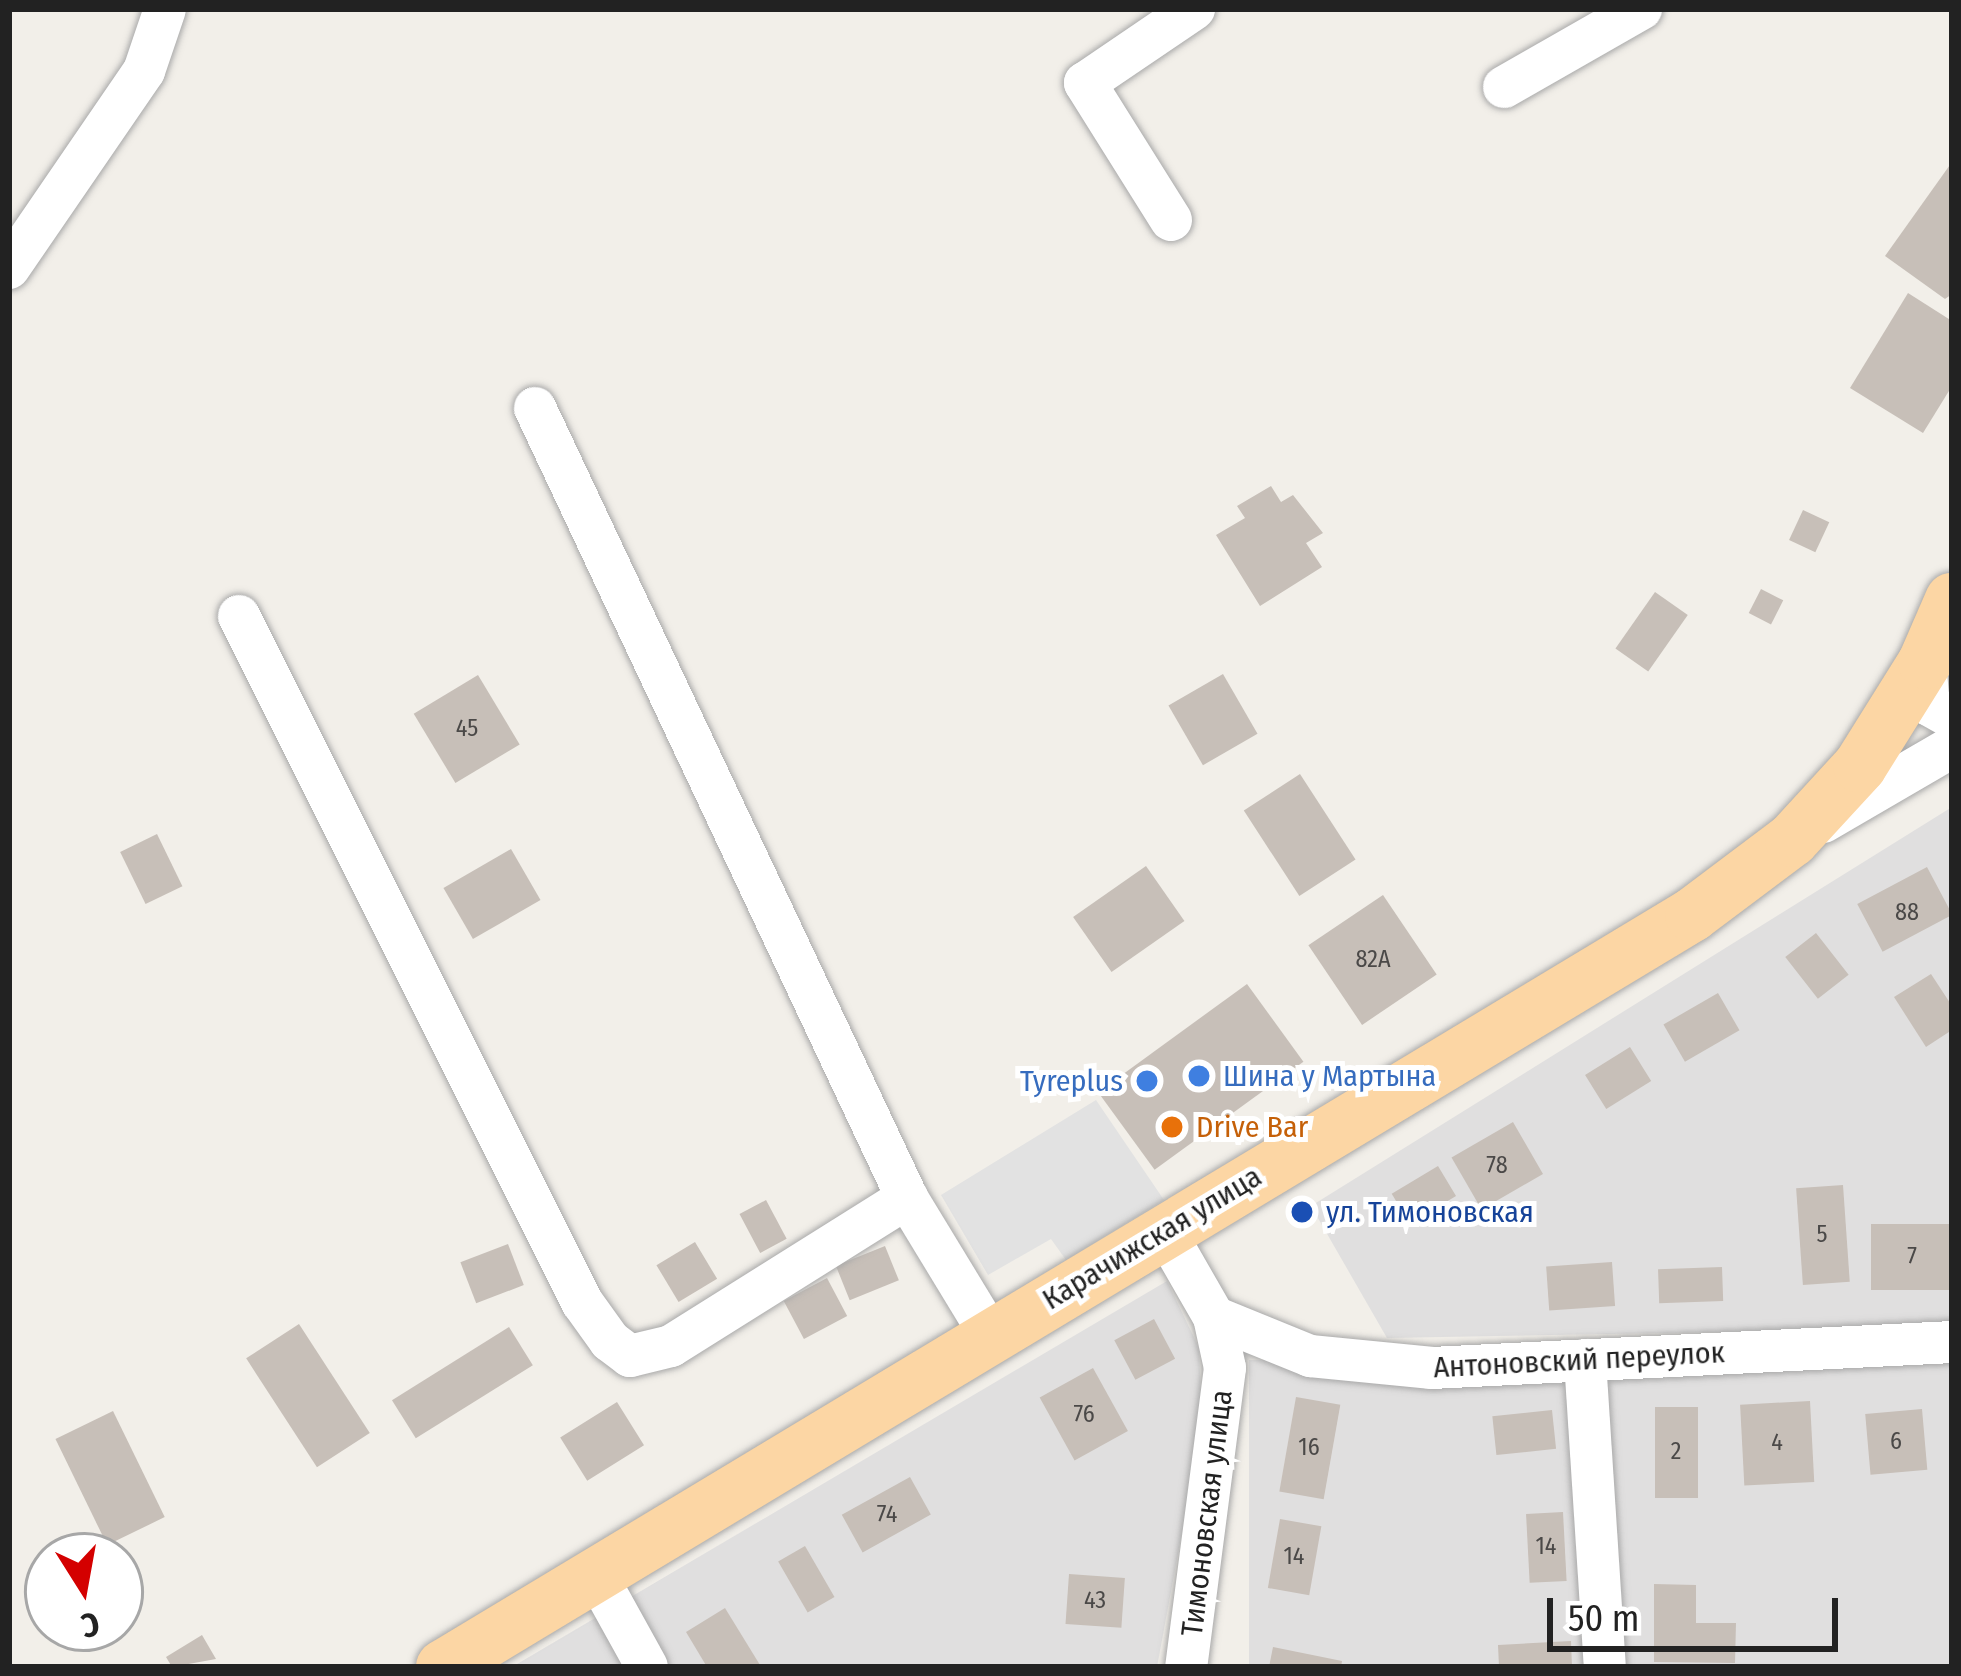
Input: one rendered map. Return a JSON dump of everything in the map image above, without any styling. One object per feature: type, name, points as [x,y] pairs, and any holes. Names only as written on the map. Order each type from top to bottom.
[{"type":"main road","name":"Карачижская улица","points":[[443,1667],[1692,916],[1792,840],[1860,766],[1925,662],[1952,600]]},
{"type":"street","points":[[9,268],[144,71],[165,9]]},
{"type":"street","points":[[1171,220],[1084,83],[1194,9]]},
{"type":"street","points":[[1504,87],[1640,9]]},
{"type":"street","points":[[535,408],[907,1198],[991,1336]]},
{"type":"street","points":[[239,616],[582,1302],[610,1340],[630,1356],[671,1346],[907,1198]]},
{"type":"street","points":[[1925,662],[1929,705],[1952,718]]},
{"type":"street","points":[[1792,840],[1952,747]]},
{"type":"street","name":"Тимоновская улица","points":[[1164,1230],[1214,1317],[1225,1368],[1186,1667]]},
{"type":"street","name":"Антоновский переулок","points":[[1214,1317],[1310,1356],[1432,1368],[1952,1342]]},
{"type":"street","points":[[1586,1360],[1605,1667]]},
{"type":"street","points":[[595,1573],[647,1667]]},
{"type":"shaded area","points":[[1952,807],[1952,1328],[1387,1338],[1311,1206]]},
{"type":"shaded area","points":[[1096,1100],[1164,1200],[1066,1260],[1051,1239],[988,1275],[941,1195]]},
{"type":"shaded area","points":[[1167,1281],[1199,1348],[1202,1424],[1157,1667],[512,1667]]},
{"type":"shaded area","points":[[1249,1360],[1952,1360],[1952,1667],[1249,1667]]},
{"type":"building","points":[[1952,162],[1952,294],[1945,299],[1885,256]]},
{"type":"building","points":[[1908,293],[1952,321],[1952,386],[1923,433],[1850,388]]},
{"type":"building","points":[[1271,486],[1281,502],[1293,495],[1323,533],[1306,543],[1322,567],[1260,606],[1216,535],[1245,518],[1237,506]]},
{"type":"building","points":[[1803,510],[1829,522],[1815,552],[1789,540]]},
{"type":"building","points":[[1761,589],[1783,600],[1771,624],[1749,613]]},
{"type":"building","points":[[1655,592],[1688,615],[1648,671],[1615,649]]},
{"type":"building","points":[[1223,674],[1258,734],[1203,765],[1168,706]]},
{"type":"building","points":[[478,675],[520,744],[455,783],[414,714]]},
{"type":"building","points":[[1300,774],[1356,860],[1299,896],[1244,810]]},
{"type":"building","points":[[157,834],[182,886],[146,904],[120,852]]},
{"type":"building","points":[[511,849],[540,900],[473,939],[443,888]]},
{"type":"building","points":[[1146,866],[1184,921],[1112,972],[1073,917]]},
{"type":"building","points":[[1927,867],[1952,915],[1883,952],[1857,904]]},
{"type":"building","points":[[1383,895],[1437,975],[1362,1025],[1308,945]]},
{"type":"building","points":[[1816,933],[1849,975],[1818,999],[1785,957]]},
{"type":"building","points":[[1931,974],[1952,1006],[1952,1030],[1926,1047],[1894,997]]},
{"type":"building","name":"Шина у Мартына","points":[[1247,984],[1303,1062],[1155,1170],[1098,1092]]},
{"type":"building","points":[[1718,993],[1740,1030],[1685,1062],[1663,1024]]},
{"type":"building","points":[[1630,1047],[1651,1081],[1606,1109],[1585,1075]]},
{"type":"building","points":[[1513,1122],[1543,1174],[1482,1209],[1452,1158]]},
{"type":"building","points":[[1438,1166],[1456,1196],[1410,1224],[1392,1194]]},
{"type":"building","points":[[1843,1185],[1850,1282],[1803,1285],[1796,1188]]},
{"type":"building","points":[[766,1200],[787,1239],[760,1253],[740,1214]]},
{"type":"building","points":[[1871,1224],[1952,1224],[1952,1290],[1871,1290]]},
{"type":"building","points":[[695,1242],[717,1279],[679,1302],[656,1265]]},
{"type":"building","points":[[508,1244],[524,1285],[476,1303],[460,1262]]},
{"type":"building","points":[[885,1246],[899,1280],[850,1300],[836,1266]]},
{"type":"building","points":[[1612,1262],[1615,1306],[1549,1310],[1546,1267]]},
{"type":"building","points":[[1722,1267],[1723,1301],[1659,1303],[1658,1269]]},
{"type":"building","points":[[827,1278],[847,1316],[804,1339],[784,1301]]},
{"type":"building","points":[[1154,1319],[1175,1359],[1135,1380],[1114,1340]]},
{"type":"building","points":[[299,1324],[370,1433],[317,1467],[246,1358]]},
{"type":"building","points":[[509,1327],[533,1365],[416,1438],[392,1400]]},
{"type":"building","points":[[1093,1368],[1128,1431],[1075,1461],[1040,1398]]},
{"type":"building","points":[[1296,1397],[1340,1405],[1324,1499],[1279,1492]]},
{"type":"building","points":[[1810,1401],[1814,1482],[1744,1486],[1740,1405]]},
{"type":"building","points":[[617,1402],[644,1445],[587,1481],[560,1438]]},
{"type":"building","points":[[1655,1407],[1698,1407],[1698,1498],[1655,1498]]},
{"type":"building","points":[[1922,1409],[1927,1470],[1871,1475],[1865,1414]]},
{"type":"building","points":[[1552,1410],[1556,1449],[1496,1455],[1492,1416]]},
{"type":"building","points":[[113,1411],[165,1517],[134,1532],[101,1532],[55,1439]]},
{"type":"building","points":[[910,1477],[931,1515],[863,1552],[842,1515]]},
{"type":"building","points":[[1563,1512],[1567,1581],[1530,1583],[1526,1514]]},
{"type":"building","points":[[1280,1519],[1321,1526],[1309,1595],[1268,1588]]},
{"type":"building","points":[[805,1546],[834,1597],[808,1613],[778,1562]]},
{"type":"building","points":[[1069,1574],[1125,1578],[1121,1628],[1066,1624]]},
{"type":"building","points":[[1654,1584],[1696,1585],[1696,1623],[1736,1623],[1735,1663],[1654,1662]]},
{"type":"building","points":[[725,1608],[757,1667],[707,1667],[686,1632]]},
{"type":"building","points":[[202,1635],[216,1659],[172,1667],[166,1657]]},
{"type":"building","points":[[1571,1641],[1572,1667],[1499,1667],[1498,1645]]},
{"type":"building","points":[[1273,1647],[1342,1661],[1341,1667],[1269,1667]]},
{"type":"place","name":"Шина у Мартына","points":[[1199,1076]]},
{"type":"place","name":"Tyreplus","points":[[1147,1081]]},
{"type":"place","name":"Drive Bar","points":[[1172,1127]]},
{"type":"place","name":"ул. Тимоновская","points":[[1302,1212]]}]
